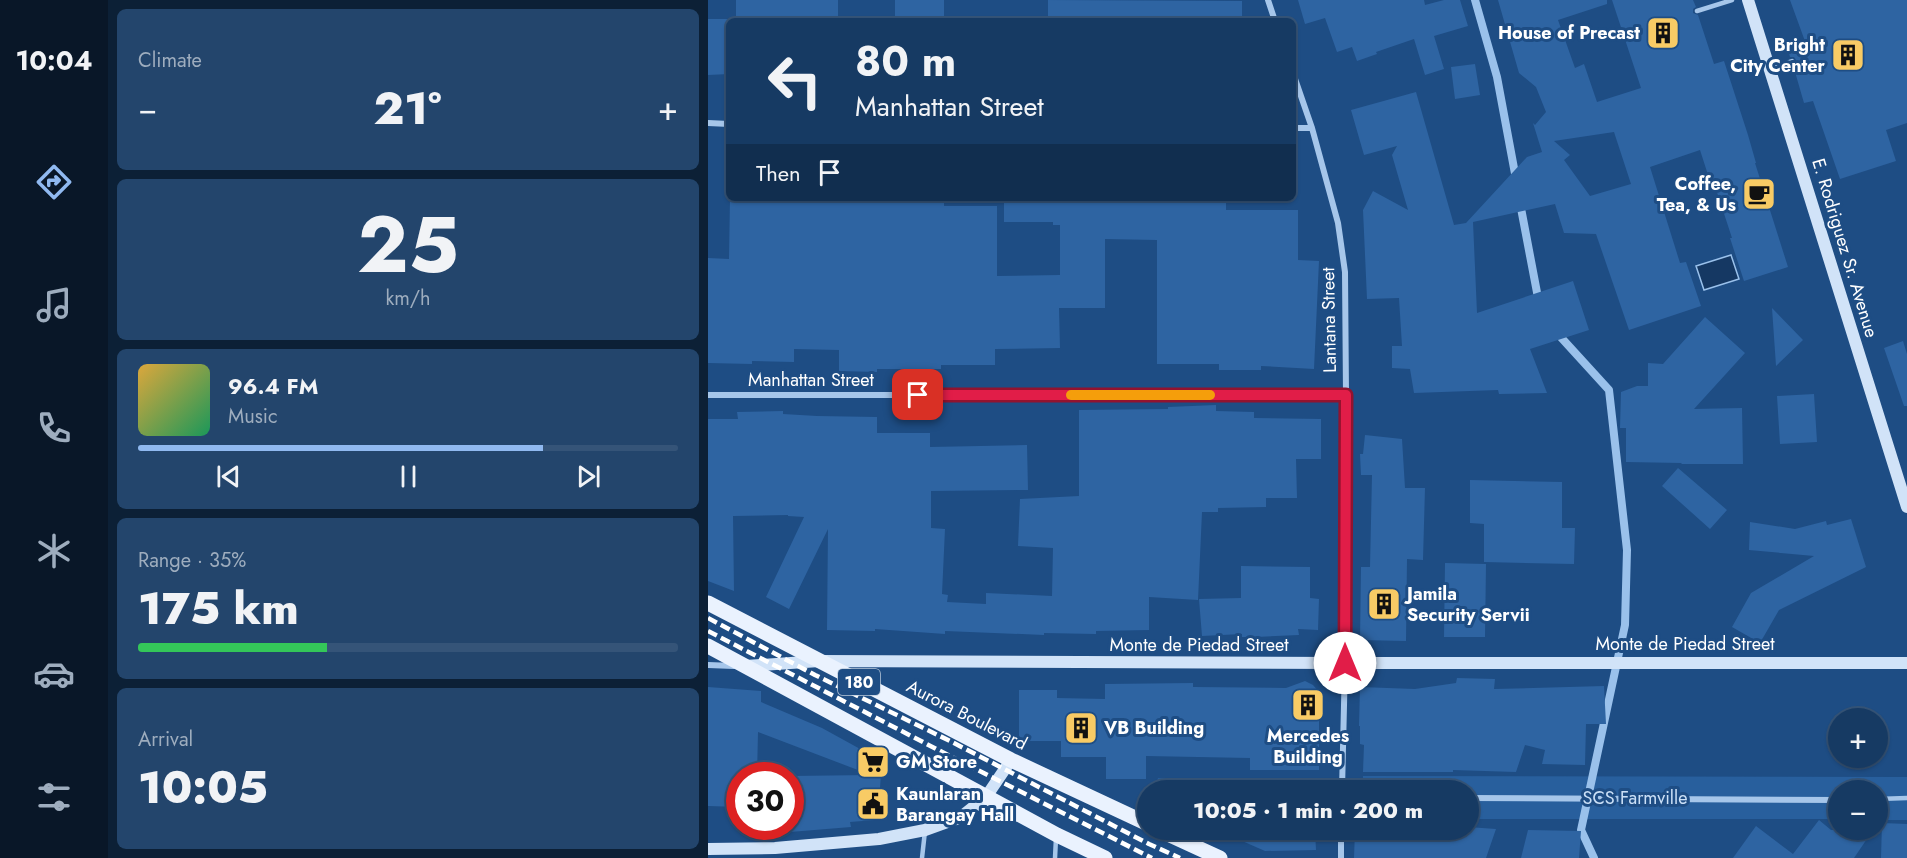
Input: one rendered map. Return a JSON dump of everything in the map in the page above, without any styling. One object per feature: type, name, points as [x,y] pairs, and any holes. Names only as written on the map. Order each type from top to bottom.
[{"type":"main road","name":"Aurora Boulevard","points":[[708,603],[1011,760],[1137,819]]},
{"type":"main road","name":"180","points":[[708,646],[1057,835],[1105,858]]},
{"type":"main road","points":[[1181,840],[1220,858]]},
{"type":"street","points":[[1268,0],[1274,18]]},
{"type":"street","name":"E. Rodriguez Sr. Avenue","points":[[1748,0],[1907,507]]},
{"type":"street","name":"Lantana Street","points":[[1296,82],[1312,128],[1338,223],[1345,272],[1345,663],[1342,780]]},
{"type":"street","points":[[708,123],[726,124]]},
{"type":"street","points":[[1296,128],[1312,128]]},
{"type":"street","name":"Manhattan Street","points":[[708,395],[1346,395]]},
{"type":"street","name":"Monte de Piedad Street","points":[[708,665],[746,666],[819,661],[1907,663]]},
{"type":"street","points":[[708,849],[774,848],[825,844],[879,839],[925,830],[961,817],[986,797],[1011,760]]},
{"type":"street","points":[[1479,798],[1828,800]]},
{"type":"street","points":[[1341,840],[1341,858]]},
{"type":"lane","points":[[1697,11],[1732,0]]},
{"type":"lane","points":[[1770,69],[1792,61]]},
{"type":"lane","points":[[1888,799],[1907,798]]},
{"type":"lane","points":[[922,858],[925,830]]},
{"type":"lane","points":[[1055,858],[1057,835]]},
{"type":"green space","name":"SCS Farmville","points":[[1363,776],[1907,777],[1907,820],[1888,820],[1888,780],[1828,780],[1828,819],[1479,819],[1479,780],[1363,780]]},
{"type":"green space","points":[[1158,778],[1205,780],[1158,780]]},
{"type":"shaded area","points":[[1731,255],[1739,279],[1704,290],[1696,266]]},
{"type":"building","points":[[736,0],[838,0],[838,18],[736,18]]},
{"type":"building","points":[[895,0],[944,0],[944,18],[895,18]]},
{"type":"building","points":[[1048,0],[1242,1],[1242,18],[1048,18]]},
{"type":"building","points":[[1298,0],[1424,0],[1425,5],[1444,0],[1460,0],[1468,26],[1434,36],[1444,69],[1425,75],[1414,39],[1357,61],[1352,47],[1337,52],[1325,18],[1305,24]]},
{"type":"building","points":[[1498,0],[1607,0],[1607,4],[1558,20],[1575,68],[1584,64],[1597,102],[1641,88],[1612,0],[1693,0],[1696,7],[1693,13],[1698,15],[1714,64],[1724,61],[1788,267],[1744,281],[1712,177],[1709,178],[1700,150],[1650,167],[1680,263],[1686,262],[1701,306],[1629,330],[1596,234],[1564,233],[1555,204],[1473,222],[1477,313],[1573,281],[1589,330],[1530,349],[1547,393],[1499,394],[1498,390],[1414,393],[1410,369],[1392,368],[1392,346],[1402,346],[1399,298],[1367,299],[1363,210],[1373,191],[1408,210],[1392,155],[1397,146],[1364,155],[1351,110],[1416,92],[1454,225],[1466,223],[1527,157],[1542,152],[1533,123],[1535,125],[1546,112],[1536,87],[1519,73]],"holes":[[[1614,132],[1631,184],[1590,196],[1564,160],[1570,155],[1554,141]]]},
{"type":"building","points":[[1790,0],[1907,0],[1907,123],[1886,130],[1896,161],[1840,179],[1813,101],[1804,103],[1793,65],[1796,60],[1790,57],[1788,50],[1806,44]]},
{"type":"building","points":[[708,19],[726,19],[726,74],[708,75]]},
{"type":"building","points":[[1475,64],[1480,95],[1455,99],[1451,67]]},
{"type":"building","points":[[730,201],[944,201],[944,206],[997,206],[997,276],[1060,275],[1060,225],[1053,225],[1053,222],[1004,222],[1004,201],[1226,201],[1226,210],[1298,210],[1298,260],[1319,261],[1314,369],[1261,366],[1261,370],[1219,370],[1219,364],[1157,364],[1157,240],[1105,239],[1105,308],[1059,308],[1060,348],[995,349],[995,365],[941,365],[941,369],[877,369],[877,372],[839,371],[839,350],[794,349],[794,362],[708,363],[708,258],[729,259]]},
{"type":"building","points":[[1772,308],[1803,340],[1776,366]]},
{"type":"building","points":[[1705,317],[1745,353],[1694,409],[1742,408],[1743,464],[1626,462],[1626,428],[1620,428],[1621,392],[1637,386],[1648,386],[1648,363],[1663,364]]},
{"type":"building","points":[[1903,341],[1907,354],[1907,406],[1904,406],[1884,348]]},
{"type":"building","points":[[1814,394],[1817,442],[1780,444],[1777,396]]},
{"type":"building","points":[[1216,405],[1216,411],[1254,412],[1254,418],[1321,419],[1321,459],[1296,459],[1297,498],[1266,498],[1266,507],[1218,508],[1218,512],[1202,512],[1198,600],[1149,597],[1149,630],[1096,631],[1096,634],[1044,633],[1044,635],[945,631],[945,634],[875,629],[875,631],[827,630],[828,529],[789,609],[766,597],[804,517],[788,515],[733,516],[734,591],[708,581],[708,419],[738,419],[737,412],[783,411],[783,414],[877,417],[877,433],[930,433],[930,447],[1027,445],[1028,490],[931,491],[931,528],[945,529],[942,594],[948,595],[947,602],[986,604],[986,593],[1052,596],[1053,548],[1018,546],[1020,499],[1079,496],[1079,410],[1168,409],[1168,407]]},
{"type":"building","points":[[1365,435],[1402,439],[1405,488],[1425,488],[1423,560],[1407,559],[1406,641],[1360,640],[1361,567],[1370,567],[1372,475],[1361,475],[1360,454],[1363,454]]},
{"type":"building","points":[[1678,468],[1727,510],[1710,529],[1662,486]]},
{"type":"building","points":[[1470,480],[1562,482],[1562,528],[1575,528],[1574,564],[1484,562],[1484,524],[1470,523]]},
{"type":"building","points":[[1851,519],[1866,567],[1779,610],[1760,643],[1732,627],[1751,593],[1814,556],[1749,550],[1750,522],[1795,529],[1826,521],[1827,525]]},
{"type":"building","points":[[1445,563],[1486,564],[1485,637],[1444,637]]},
{"type":"building","points":[[1241,566],[1310,567],[1310,598],[1319,599],[1318,630],[1298,629],[1299,635],[1202,636],[1199,599],[1241,598]]},
{"type":"building","points":[[1457,678],[1495,679],[1494,689],[1604,686],[1606,724],[1586,724],[1585,765],[1542,764],[1545,750],[1525,745],[1516,772],[1453,770],[1453,772],[1363,772],[1364,745],[1360,744],[1359,726],[1360,687],[1415,689],[1456,683]]},
{"type":"building","points":[[1305,681],[1319,692],[1319,770],[1250,770],[1250,758],[1146,756],[1146,779],[1106,779],[1106,757],[1061,757],[1061,741],[1019,741],[1019,690],[1057,690],[1057,698],[1105,699],[1105,684],[1193,683],[1193,687],[1286,688]]},
{"type":"building","points":[[708,687],[761,691],[761,702],[822,728],[882,761],[880,788],[885,788],[887,819],[850,822],[851,827],[804,831],[804,776],[871,775],[758,732],[757,762],[726,762],[726,807],[708,806]]},
{"type":"building","points":[[1819,820],[1828,828],[1828,840],[1866,840],[1854,858],[1733,858],[1756,826],[1793,854]]},
{"type":"building","points":[[1888,823],[1907,824],[1907,858],[1881,858],[1882,840],[1888,840]]},
{"type":"building","points":[[1479,828],[1496,829],[1486,858],[1354,858],[1355,840],[1479,840]]},
{"type":"building","points":[[1528,830],[1581,831],[1579,858],[1521,858]]},
{"type":"building","points":[[1240,840],[1316,840],[1316,850],[1265,851]]},
{"type":"waterway","points":[[1475,0],[1497,77],[1516,179]]},
{"type":"waterway","points":[[1520,203],[1539,303]]},
{"type":"waterway","points":[[1557,333],[1609,390],[1627,550],[1625,625],[1581,830],[1594,858]]},
{"type":"railway","points":[[708,618],[815,675],[1180,858]]},
{"type":"railway","points":[[708,631],[1152,858]]},
{"type":"slow traffic","points":[[1071,395],[1210,395]]},
{"type":"place","name":"House of Precast","points":[[1663,33]]},
{"type":"place","name":"Bright City Center","points":[[1848,55]]},
{"type":"place","name":"Coffee, Tea, & Us","points":[[1759,194]]},
{"type":"place","name":"Jamila Security Servii","points":[[1384,604]]},
{"type":"place","name":"Mercedes Building","points":[[1308,705]]},
{"type":"place","name":"VB Building","points":[[1081,728]]},
{"type":"place","name":"GM Store","points":[[873,762]]},
{"type":"place","name":"Kaunlaran Barangay Hall","points":[[873,804]]},
{"type":"route","points":[[918,395],[1346,395],[1345,663]]}]
